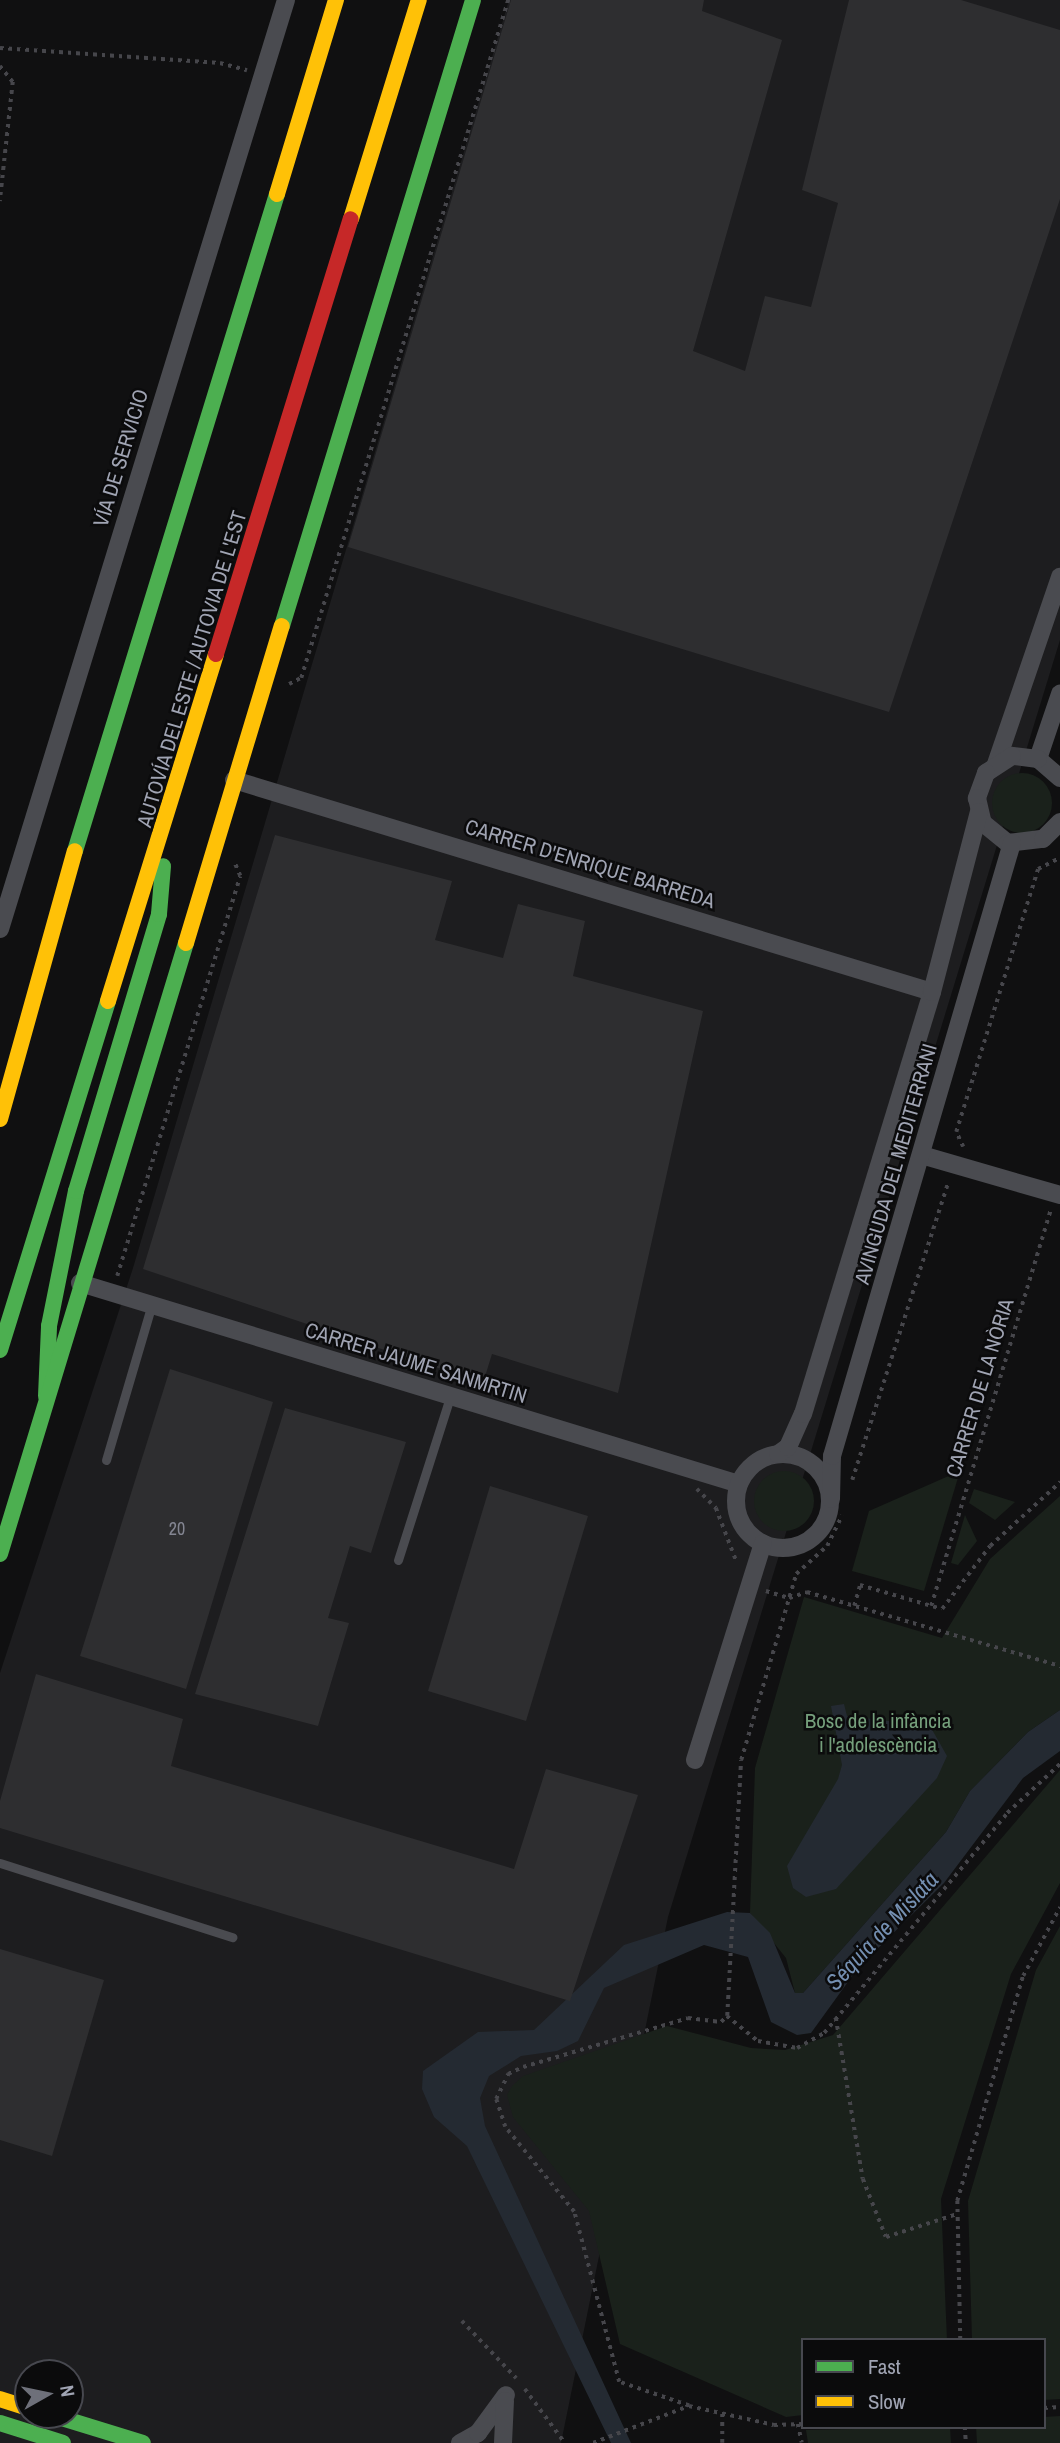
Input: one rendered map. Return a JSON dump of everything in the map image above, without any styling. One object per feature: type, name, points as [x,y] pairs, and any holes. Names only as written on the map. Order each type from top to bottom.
[{"type":"main road","points":[[0,1118],[19,1036],[336,0]]},
{"type":"main road","name":"AUTOVÍA DEL ESTE / AUTOVIA DE L'EST","points":[[0,1349],[167,824],[419,0]]},
{"type":"main road","points":[[0,1554],[80,1283],[473,0]]},
{"type":"main road","points":[[46,1396],[49,1326],[76,1191],[159,914],[167,824]]},
{"type":"main road","points":[[0,1062],[19,1036]]},
{"type":"main road","points":[[0,2423],[63,2443]]},
{"type":"main road","points":[[84,2425],[143,2443]]},
{"type":"street","name":"VÍA DE SERVICIO","points":[[0,929],[285,0]]},
{"type":"street","points":[[996,764],[1060,578]]},
{"type":"street","points":[[1038,759],[1060,694]]},
{"type":"street","points":[[996,764],[1021,755],[1038,759],[1060,778]]},
{"type":"street","name":"AVINGUDA DEL MEDITERRANI","points":[[778,1454],[803,1414],[932,992],[979,812],[980,785],[996,764]]},
{"type":"street","name":"CARRER D'ENRIQUE BARREDA","points":[[234,780],[932,992]]},
{"type":"street","points":[[979,812],[990,832],[1012,843],[1043,839],[1060,822]]},
{"type":"street","name":"AVINGUDA DEL MEDITERRANI","points":[[836,1505],[832,1457],[925,1156],[1012,843]]},
{"type":"street","points":[[925,1156],[1058,1195]]},
{"type":"street","name":"CARRER JAUME SANMRTIN","points":[[80,1283],[702,1474],[739,1483]]},
{"type":"street","points":[[778,1454],[801,1457],[820,1470],[836,1505],[824,1525],[809,1540],[790,1548],[763,1543],[737,1511],[739,1483],[755,1463],[778,1454]]},
{"type":"street","points":[[695,1760],[763,1543]]},
{"type":"street","points":[[460,2443],[478,2433],[506,2395],[503,2443]]},
{"type":"lane","points":[[106,1460],[152,1304]]},
{"type":"lane","points":[[398,1560],[450,1397]]},
{"type":"lane","points":[[0,1863],[232,1937]]},
{"type":"path","points":[[286,696],[300,678],[508,0]]},
{"type":"path","points":[[0,48],[220,62],[262,74]]},
{"type":"path","points":[[0,66],[13,82],[0,201]]},
{"type":"path","points":[[112,1292],[240,876],[234,865],[237,853]]},
{"type":"path","points":[[849,1489],[941,1190],[958,1166],[963,1147],[956,1132],[1038,869],[1060,858]]},
{"type":"path","name":"CARRER DE LA NÒRIA","points":[[931,1606],[1058,1195]]},
{"type":"path","points":[[702,1474],[696,1494],[710,1499],[734,1548],[732,1581],[789,1598],[807,1592],[1060,1666]]},
{"type":"path","points":[[854,1606],[860,1585],[942,1609],[990,1546],[1060,1482]]},
{"type":"path","points":[[801,2424],[690,2406],[619,2382],[575,2212],[505,2127],[496,2099],[508,2074],[523,2067],[688,2018],[721,2022],[727,2016],[732,1973],[741,1760],[800,1566],[831,1540],[836,1505]]},
{"type":"path","points":[[727,2016],[758,2041],[797,2048],[836,2018],[1007,1813],[1060,1764]]},
{"type":"path","points":[[960,2338],[957,2214],[1023,1976],[1060,1908]]},
{"type":"path","points":[[836,2018],[863,2179],[886,2237],[957,2214]]},
{"type":"path","points":[[593,2443],[690,2406]]},
{"type":"path","points":[[722,2413],[722,2443]]},
{"type":"shaded area","points":[[509,0],[1060,0],[1060,640],[668,1917],[561,2443],[0,2443],[0,1673],[133,1268]]},
{"type":"green space","points":[[1016,773],[1028,773],[1047,786],[1052,803],[1050,815],[1039,828],[1028,833],[1016,833],[997,820],[992,809],[992,797],[1005,778]]},
{"type":"green space","points":[[784,1471],[801,1476],[809,1484],[814,1501],[809,1518],[801,1526],[784,1531],[767,1526],[759,1518],[754,1501],[759,1484],[767,1476]]},
{"type":"green space","points":[[960,1471],[924,1591],[852,1571],[869,1511]]},
{"type":"green space","points":[[974,1489],[1015,1502],[995,1520],[969,1503]]},
{"type":"green space","name":"Bosc de la infància i l'adolescència","points":[[1060,1496],[1060,1710],[1028,1732],[970,1791],[946,1832],[803,1993],[795,1993],[786,1958],[750,1913],[755,1768],[804,1597],[942,1638],[990,1559]]},
{"type":"green space","points":[[965,1515],[977,1541],[958,1565],[951,1563]]},
{"type":"green space","points":[[1060,1770],[1060,1883],[1011,1974],[941,2199],[947,2338],[801,2338],[801,2415],[786,2417],[620,2344],[589,2211],[513,2117],[507,2095],[523,2076],[667,2026],[751,2048],[785,2050],[833,2035]]},
{"type":"green space","points":[[1060,1926],[1060,2399],[1046,2400],[1046,2338],[972,2338],[968,2201],[1036,1970]]},
{"type":"green space","points":[[1060,2416],[1060,2443],[977,2443],[976,2429],[1046,2429],[1046,2417]]},
{"type":"green space","points":[[950,2429],[951,2443],[808,2443],[806,2430]]},
{"type":"water","points":[[844,1704],[847,1716],[930,1726],[947,1756],[937,1778],[836,1889],[806,1897],[793,1888],[787,1866],[838,1779],[842,1765],[831,1706]]},
{"type":"water","name":"Séquia de Mislata","points":[[1060,1710],[1060,1751],[1023,1778],[944,1883],[858,1968],[811,2033],[797,2035],[771,2022],[748,1957],[704,1945],[604,1988],[578,2041],[557,2051],[521,2056],[489,2076],[480,2098],[485,2126],[631,2443],[611,2443],[467,2146],[434,2117],[422,2089],[423,2071],[478,2032],[534,2030],[624,1945],[727,1912],[750,1913],[770,1933],[795,1993],[803,1993],[946,1832],[970,1791],[1028,1732]]},
{"type":"building","points":[[511,0],[704,0],[702,11],[782,40],[693,351],[745,371],[765,296],[811,307],[838,203],[802,190],[849,0],[961,0],[1060,30],[1060,199],[889,712],[348,547]]},
{"type":"building","points":[[275,835],[452,881],[435,940],[503,958],[518,904],[585,921],[573,976],[703,1011],[618,1393],[492,1354],[483,1383],[143,1269]]},
{"type":"building","points":[[170,1369],[273,1402],[186,1689],[80,1656]]},
{"type":"building","points":[[285,1408],[406,1442],[371,1553],[350,1546],[328,1618],[349,1623],[318,1726],[195,1694]]},
{"type":"building","points":[[490,1486],[588,1516],[526,1721],[428,1691]]},
{"type":"building","points":[[36,1674],[183,1719],[171,1766],[514,1869],[546,1769],[638,1795],[570,2001],[0,1828],[0,1801]]},
{"type":"building","points":[[0,1949],[104,1980],[52,2156],[0,2140]]},
{"type":"traffic: fast","points":[[282,626],[473,0]]},
{"type":"traffic: fast","points":[[75,851],[277,194]]},
{"type":"traffic: fast","points":[[46,1396],[49,1326],[76,1191],[159,914],[163,866]]},
{"type":"traffic: fast","points":[[0,1554],[186,943]]},
{"type":"traffic: fast","points":[[0,1350],[108,1001]]},
{"type":"traffic: fast","points":[[0,2423],[63,2443]]},
{"type":"traffic: fast","points":[[84,2425],[143,2443]]},
{"type":"traffic: slow","points":[[277,194],[336,0]]},
{"type":"traffic: slow","points":[[351,219],[419,0]]},
{"type":"traffic: slow","points":[[186,943],[282,626]]},
{"type":"traffic: slow","points":[[108,1001],[216,654]]},
{"type":"traffic: slow","points":[[0,1119],[75,851]]},
{"type":"traffic: slow","points":[[0,2399],[14,2404]]},
{"type":"traffic: jam","points":[[216,654],[351,219]]}]
